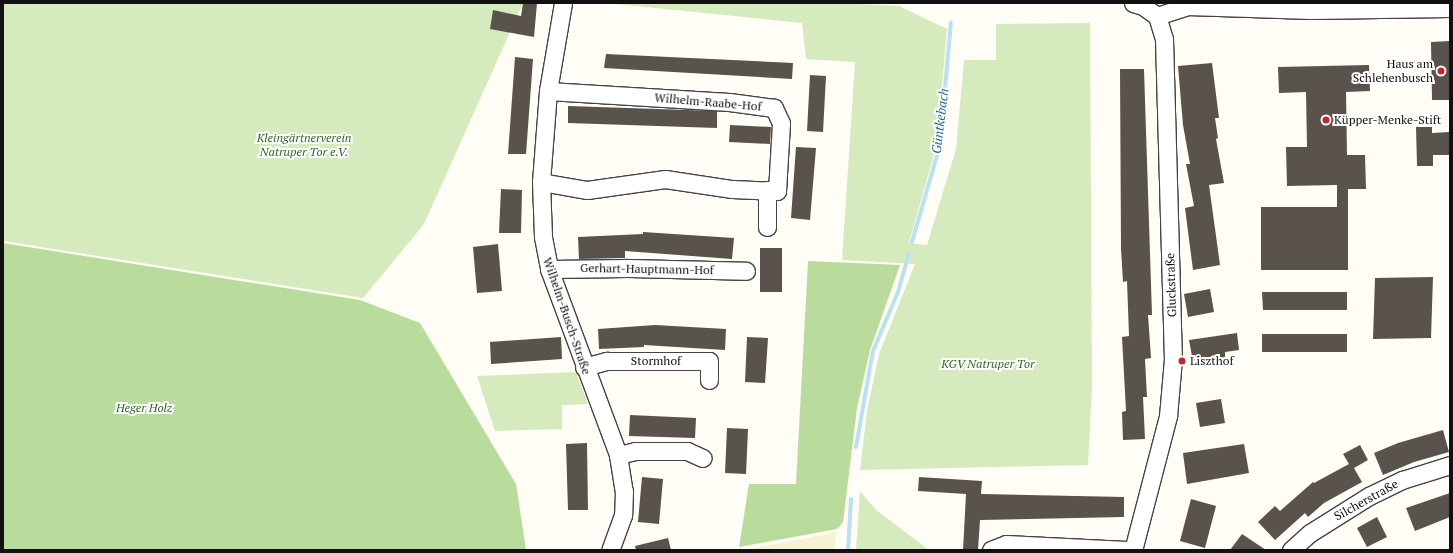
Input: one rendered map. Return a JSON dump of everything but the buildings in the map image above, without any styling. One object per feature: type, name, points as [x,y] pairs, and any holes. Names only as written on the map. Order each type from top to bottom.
[{"type":"street","name":"Wilhelm-Busch-Straße","points":[[563,3],[548,91],[541,182],[543,238],[549,268],[584,367],[618,455],[624,491],[623,515],[610,550]]},
{"type":"street","points":[[1133,3],[1143,6],[1157,16],[1187,6],[1209,5],[1311,10],[1450,8]]},
{"type":"street","name":"Gluckstraße","points":[[1133,550],[1160,452],[1172,388],[1164,51],[1162,26],[1157,16]]},
{"type":"street","name":"Wilhelm-Raabe-Hof","points":[[548,91],[729,102],[774,108],[781,123],[777,191],[767,190]]},
{"type":"street","points":[[541,182],[587,190],[665,179],[732,189],[767,190],[767,227]]},
{"type":"street","name":"Gerhart-Hauptmann-Hof","points":[[549,268],[746,271]]},
{"type":"street","name":"Stormhof","points":[[584,367],[607,361],[709,361],[709,380]]},
{"type":"street","points":[[618,455],[635,451],[687,451],[703,458]]},
{"type":"street","name":"Silcherstraße","points":[[1291,550],[1310,533],[1369,496],[1402,480],[1450,465]]},
{"type":"street","points":[[991,550],[1006,544],[1127,550]]},
{"type":"shaded area","points":[[836,532],[835,550],[745,550]]},
{"type":"green space","name":"Kleingärtnerverein Natruper Tor e.V.","points":[[3,3],[523,3],[424,224],[363,298],[3,241]]},
{"type":"green space","name":"KGV Natruper Tor","points":[[607,3],[839,3],[899,6],[947,29],[937,144],[909,243],[927,245],[956,149],[964,60],[996,60],[996,24],[1090,23],[1092,388],[1088,465],[860,470],[867,411],[879,354],[915,264],[842,260],[855,62],[806,59],[802,23]]},
{"type":"green space","name":"Heger Holz","points":[[3,243],[360,300],[420,323],[516,484],[526,550],[3,550]]},
{"type":"green space","points":[[808,261],[900,265],[870,350],[857,408],[843,522],[837,529],[739,547],[749,484],[796,484]]},
{"type":"green space","points":[[576,372],[588,404],[562,405],[562,429],[495,431],[477,376]]},
{"type":"green space","points":[[860,491],[876,510],[929,550],[856,550]]},
{"type":"waterway","name":"Güntkebach","points":[[912,242],[940,145],[951,22]]},
{"type":"waterway","name":"Güntkebach","points":[[856,447],[873,351],[898,292],[909,254]]},
{"type":"waterway","name":"Güntkebach","points":[[848,550],[851,499]]},
{"type":"place","name":"Haus am Schlehenbusch","points":[[1441,71]]},
{"type":"place","name":"Küpper-Menke-Stift","points":[[1326,120]]},
{"type":"place","name":"Liszthof","points":[[1182,361]]}]
